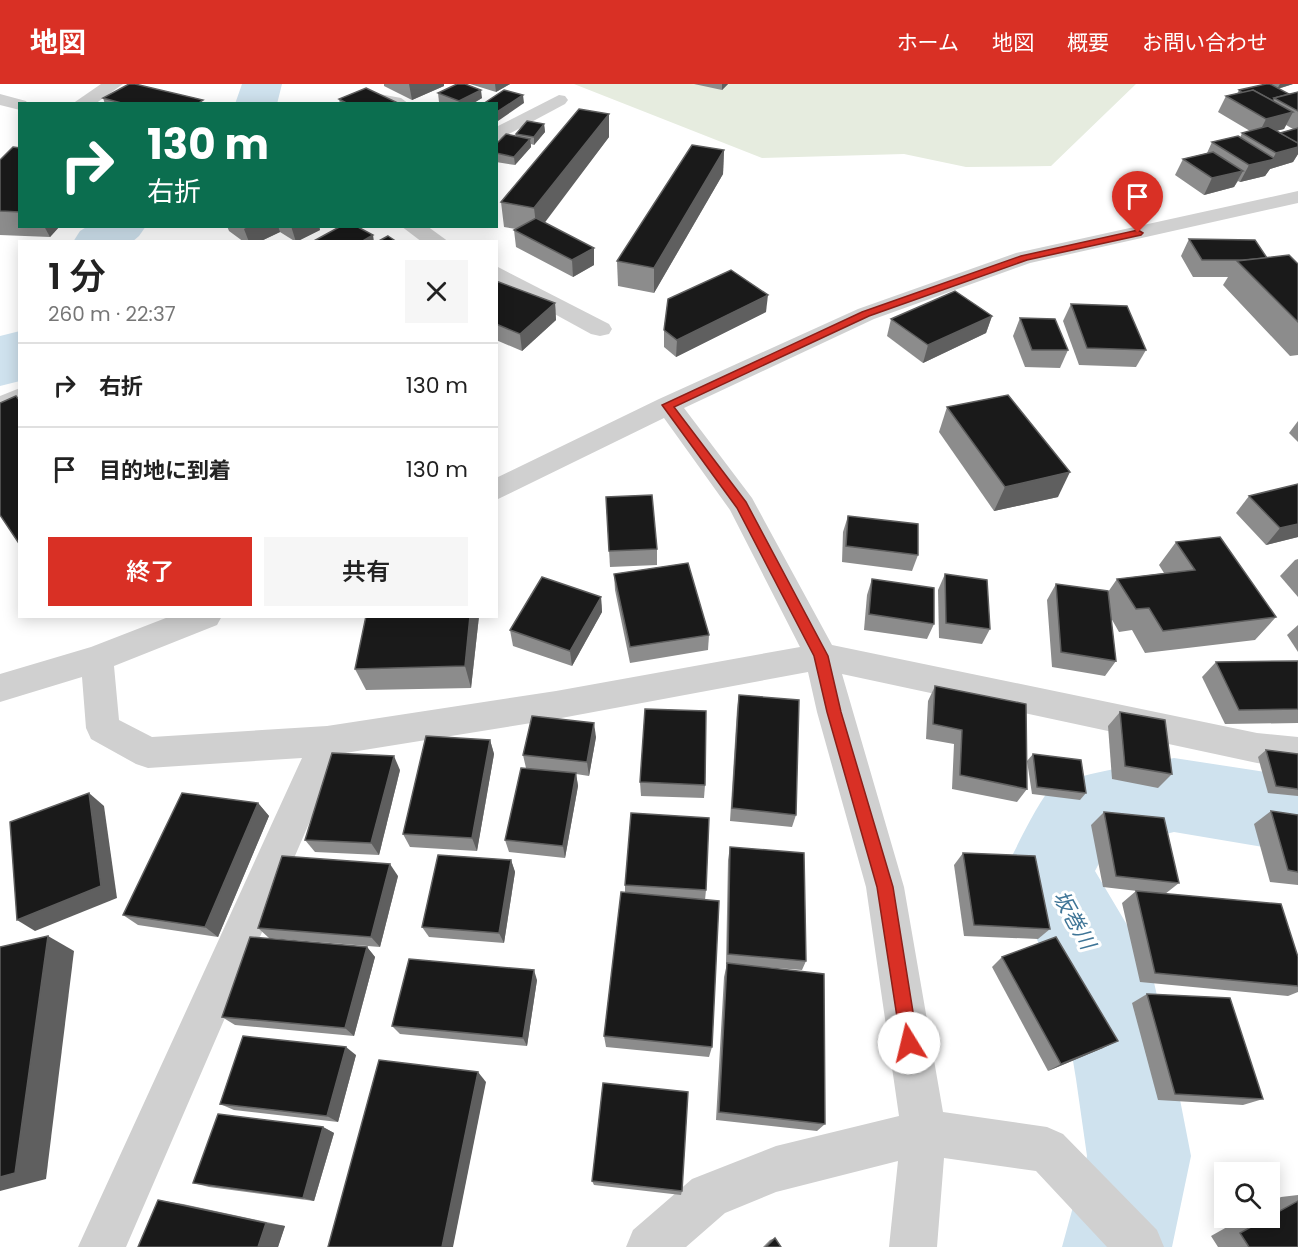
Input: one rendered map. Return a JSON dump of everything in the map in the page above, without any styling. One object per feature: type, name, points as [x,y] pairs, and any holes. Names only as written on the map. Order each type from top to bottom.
[{"type":"street","points":[[84,102],[114,84]]},
{"type":"street","points":[[353,102],[388,98],[395,102]]},
{"type":"street","points":[[0,99],[18,104]]},
{"type":"street","points":[[498,134],[559,100]]},
{"type":"street","points":[[498,489],[668,405],[866,314],[1024,258],[1298,197]]},
{"type":"street","points":[[414,228],[435,240]]},
{"type":"street","points":[[498,274],[600,329]]},
{"type":"street","points":[[0,407],[18,397]]},
{"type":"street","points":[[668,405],[742,505],[821,656],[834,712],[885,887],[924,1132],[913,1247]]},
{"type":"street","points":[[0,688],[97,659],[201,618]]},
{"type":"street","points":[[97,659],[103,728],[148,753],[327,741],[556,705],[821,656],[1257,748],[1298,752]]},
{"type":"street","points":[[102,1247],[327,741]]},
{"type":"street","points":[[650,1247],[709,1196],[776,1169],[924,1132],[1047,1150],[1140,1247]]},
{"type":"shaded area","points":[[574,84],[1136,84],[1051,166],[966,167],[904,154],[762,158]]},
{"type":"building","points":[[129,84],[135,84],[203,100],[200,102],[118,102],[103,98]]},
{"type":"building","points":[[457,84],[465,84],[481,90],[459,101],[438,93]]},
{"type":"building","points":[[1266,84],[1289,94],[1274,98],[1273,101],[1253,90],[1243,93],[1239,90]]},
{"type":"building","points":[[366,88],[396,102],[344,102],[339,99]]},
{"type":"building","points":[[504,90],[523,95],[498,111],[498,102],[486,102]]},
{"type":"building","points":[[1253,90],[1293,112],[1266,119],[1226,96]]},
{"type":"building","points":[[1298,92],[1298,111],[1274,98]]},
{"type":"building","points":[[579,109],[609,114],[534,208],[501,202]]},
{"type":"building","points":[[527,121],[544,124],[534,137],[516,134]]},
{"type":"building","points":[[1268,126],[1298,143],[1298,147],[1276,153],[1242,133]]},
{"type":"building","points":[[1298,128],[1298,143],[1280,133]]},
{"type":"building","points":[[506,134],[530,139],[514,157],[498,153],[498,142]]},
{"type":"building","points":[[1238,136],[1275,159],[1249,165],[1212,142]]},
{"type":"building","points":[[692,145],[724,150],[654,268],[617,261]]},
{"type":"building","points":[[13,147],[18,148],[18,212],[0,211],[0,160]]},
{"type":"building","points":[[1213,152],[1243,171],[1212,178],[1183,159]]},
{"type":"building","points":[[536,218],[594,248],[572,260],[514,230]]},
{"type":"building","points":[[337,228],[360,228],[373,235],[364,240],[316,240]]},
{"type":"building","points":[[388,236],[394,240],[381,240]]},
{"type":"building","points":[[1189,239],[1255,240],[1267,258],[1202,260]]},
{"type":"building","points":[[1289,255],[1298,264],[1298,322],[1237,261]]},
{"type":"building","points":[[731,270],[768,295],[677,340],[664,330],[668,299]]},
{"type":"building","points":[[498,282],[555,303],[520,334],[498,325]]},
{"type":"building","points":[[955,291],[992,316],[928,345],[891,319]]},
{"type":"building","points":[[1071,304],[1127,306],[1146,350],[1087,348]]},
{"type":"building","points":[[1020,318],[1055,319],[1068,350],[1032,350]]},
{"type":"building","points":[[1008,395],[1070,472],[1005,487],[947,407]]},
{"type":"building","points":[[16,396],[18,398],[18,542],[0,515],[0,403]]},
{"type":"building","points":[[1298,484],[1298,524],[1280,528],[1249,496]]},
{"type":"building","points":[[652,495],[657,549],[609,551],[606,497]]},
{"type":"building","points":[[848,516],[918,524],[918,555],[846,546]]},
{"type":"building","points":[[1220,537],[1276,617],[1163,631],[1149,608],[1136,609],[1117,579],[1195,570],[1176,542]]},
{"type":"building","points":[[688,563],[709,635],[630,647],[614,574]]},
{"type":"building","points":[[945,574],[987,580],[990,629],[946,623]]},
{"type":"building","points":[[542,577],[601,597],[570,651],[510,630]]},
{"type":"building","points":[[872,579],[934,588],[934,624],[869,614]]},
{"type":"building","points":[[1056,584],[1108,591],[1116,661],[1061,652]]},
{"type":"building","points":[[366,618],[470,618],[465,666],[355,669]]},
{"type":"building","points":[[1298,661],[1298,709],[1239,710],[1216,662]]},
{"type":"building","points":[[935,686],[1026,704],[1027,789],[960,775],[962,730],[933,724]]},
{"type":"building","points":[[739,695],[799,700],[796,815],[732,808]]},
{"type":"building","points":[[645,709],[706,711],[705,785],[640,782]]},
{"type":"building","points":[[1120,712],[1165,720],[1172,774],[1125,766]]},
{"type":"building","points":[[532,716],[594,723],[587,762],[523,755]]},
{"type":"building","points":[[426,736],[490,740],[472,838],[403,834]]},
{"type":"building","points":[[1266,750],[1298,754],[1298,789],[1276,786]]},
{"type":"building","points":[[332,753],[394,756],[371,843],[305,840]]},
{"type":"building","points":[[1033,754],[1081,760],[1086,793],[1037,787]]},
{"type":"building","points":[[521,768],[576,773],[563,846],[505,840]]},
{"type":"building","points":[[89,793],[101,886],[17,920],[10,822]]},
{"type":"building","points":[[182,793],[258,803],[205,927],[123,915]]},
{"type":"building","points":[[1271,811],[1298,815],[1298,872],[1288,870]]},
{"type":"building","points":[[1104,812],[1164,818],[1179,883],[1116,876]]},
{"type":"building","points":[[631,813],[709,818],[706,890],[625,885]]},
{"type":"building","points":[[730,847],[804,853],[806,961],[728,954]]},
{"type":"building","points":[[963,853],[1035,856],[1050,929],[974,925]]},
{"type":"building","points":[[438,855],[511,860],[499,933],[422,927]]},
{"type":"building","points":[[282,856],[390,864],[371,937],[258,928]]},
{"type":"building","points":[[1136,891],[1281,904],[1298,957],[1298,986],[1155,973]]},
{"type":"building","points":[[621,892],[719,901],[712,1047],[604,1036]]},
{"type":"building","points":[[48,936],[15,1173],[0,1177],[0,947]]},
{"type":"building","points":[[250,937],[367,947],[345,1028],[222,1017]]},
{"type":"building","points":[[1056,937],[1118,1041],[1061,1064],[1002,957]]},
{"type":"building","points":[[409,959],[534,970],[523,1038],[392,1026]]},
{"type":"building","points":[[727,963],[824,974],[825,1124],[719,1112]]},
{"type":"building","points":[[1147,994],[1230,998],[1263,1099],[1175,1094]]},
{"type":"building","points":[[243,1036],[346,1047],[327,1116],[220,1104]]},
{"type":"building","points":[[379,1060],[478,1072],[442,1247],[328,1247]]},
{"type":"building","points":[[603,1083],[688,1092],[682,1191],[592,1181]]},
{"type":"building","points":[[218,1114],[323,1127],[303,1198],[193,1183]]},
{"type":"building","points":[[158,1200],[266,1223],[258,1247],[138,1247]]},
{"type":"building","points":[[1298,1201],[1298,1247],[1249,1247],[1240,1233],[1249,1228],[1280,1228],[1280,1211]]},
{"type":"building","points":[[775,1238],[781,1247],[766,1247]]},
{"type":"waterway","points":[[257,102],[262,84]]},
{"type":"waterway","points":[[101,240],[119,228]]},
{"type":"waterway","points":[[0,368],[18,350]]},
{"type":"waterway","name":"坂巻川","points":[[1117,1247],[1139,1156],[1126,1079],[1106,978],[1048,873],[1080,816],[1174,795],[1298,815]]},
{"type":"route","points":[[909,1043],[885,887],[834,712],[821,656],[742,505],[668,405],[866,314],[1024,258],[1138,233]]}]
